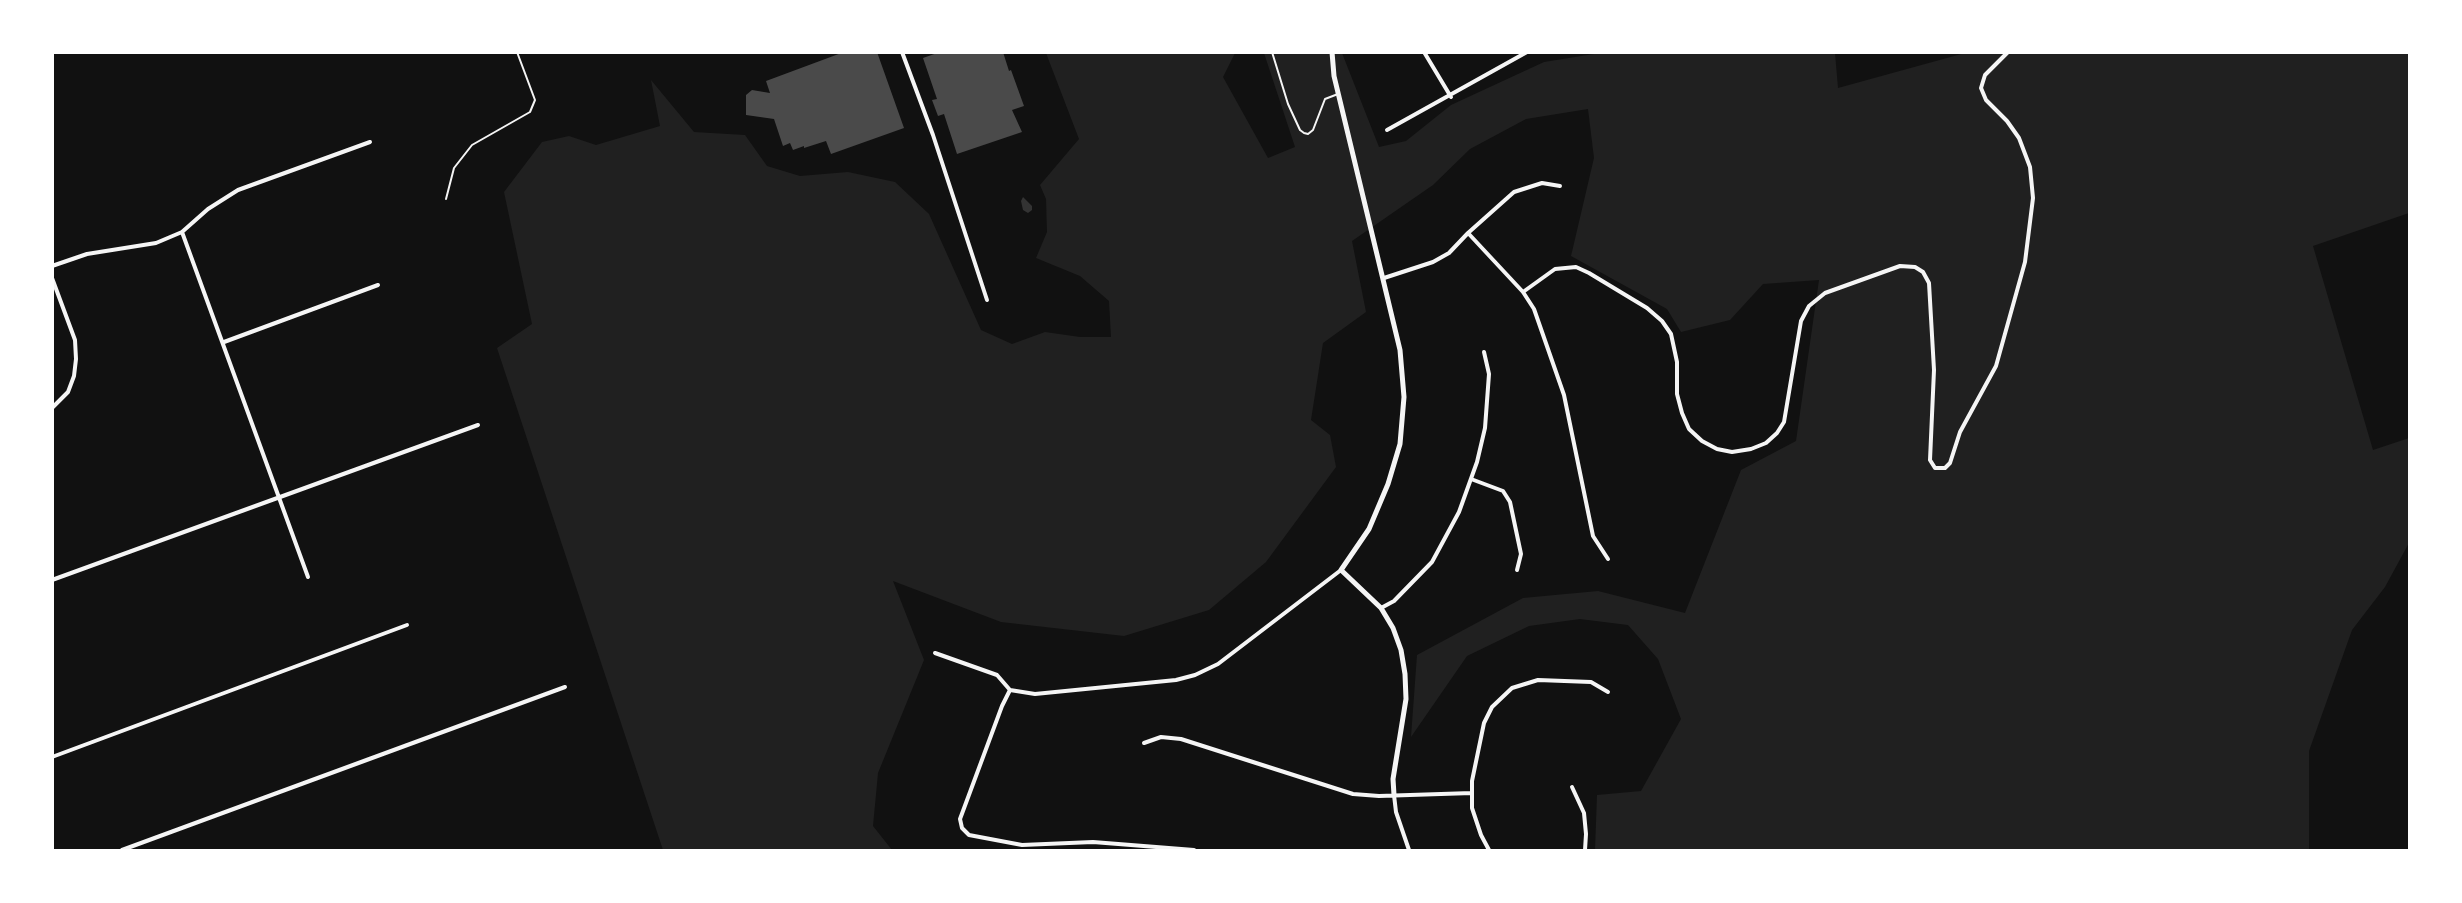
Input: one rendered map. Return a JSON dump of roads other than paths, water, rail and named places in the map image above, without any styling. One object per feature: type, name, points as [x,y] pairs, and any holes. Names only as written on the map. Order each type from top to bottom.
[{"type":"street","points":[[902,52],[933,135],[987,300]]},
{"type":"street","points":[[935,653],[997,676],[1010,690],[1035,694],[1176,680],[1195,675],[1218,664],[1341,570],[1369,529],[1388,484],[1400,444],[1404,397],[1403,378],[1400,350],[1384,278],[1334,76],[1332,52]]},
{"type":"street","points":[[1424,52],[1451,97]]},
{"type":"street","points":[[1388,130],[1451,97],[1527,52]]},
{"type":"street","points":[[1523,292],[1555,269],[1576,267],[1647,308],[1662,321],[1671,334],[1677,362],[1677,394],[1689,429],[1717,449],[1732,452],[1751,449],[1766,443],[1778,433],[1784,422],[1801,321],[1812,303],[1825,293],[1900,266],[1910,265],[1920,269],[1926,276],[1928,283],[1934,370],[1930,460],[1935,468],[1942,470],[1950,463],[1960,432],[1996,366],[2025,262],[2033,198],[2030,167],[2023,147],[2013,129],[1986,100],[1982,88],[1984,74],[2008,52]]},
{"type":"street","points":[[52,266],[87,254],[156,243],[182,232],[208,209],[238,190],[370,142]]},
{"type":"street","points":[[1384,278],[1433,262],[1449,253],[1468,233],[1514,192],[1542,183],[1560,186]]},
{"type":"street","points":[[182,232],[224,342],[308,577]]},
{"type":"street","points":[[1468,233],[1523,292],[1534,309],[1564,395],[1593,536],[1608,558]]},
{"type":"street","points":[[52,278],[75,340],[76,359],[74,376],[68,392],[52,408]]},
{"type":"street","points":[[224,342],[378,285]]},
{"type":"street","points":[[1381,608],[1394,601],[1432,562],[1459,512],[1481,445],[1488,410],[1490,374],[1484,352]]},
{"type":"street","points":[[52,580],[478,425]]},
{"type":"street","points":[[1471,478],[1503,491],[1510,502],[1521,554],[1517,570]]},
{"type":"street","points":[[1341,570],[1381,608],[1398,639],[1406,674],[1406,699],[1394,779],[1394,795],[1396,812],[1409,850]]},
{"type":"street","points":[[52,757],[407,625]]},
{"type":"street","points":[[1489,850],[1481,835],[1472,808],[1472,781],[1484,723],[1492,707],[1504,693],[1520,684],[1548,679],[1591,682],[1608,692]]},
{"type":"street","points":[[122,850],[565,687]]},
{"type":"street","points":[[1010,690],[1002,706],[960,819],[962,828],[968,835],[1022,845],[1093,842],[1162,849],[1194,850]]},
{"type":"street","points":[[1144,744],[1161,737],[1182,739],[1353,794],[1394,795],[1472,792]]},
{"type":"street","points":[[1572,787],[1584,813],[1585,850]]},
{"type":"lane","points":[[446,199],[454,168],[472,145],[530,112],[535,100],[517,52]]},
{"type":"lane","points":[[1272,52],[1288,104],[1300,130],[1304,133],[1308,134],[1313,130],[1325,99],[1338,94]]}]
